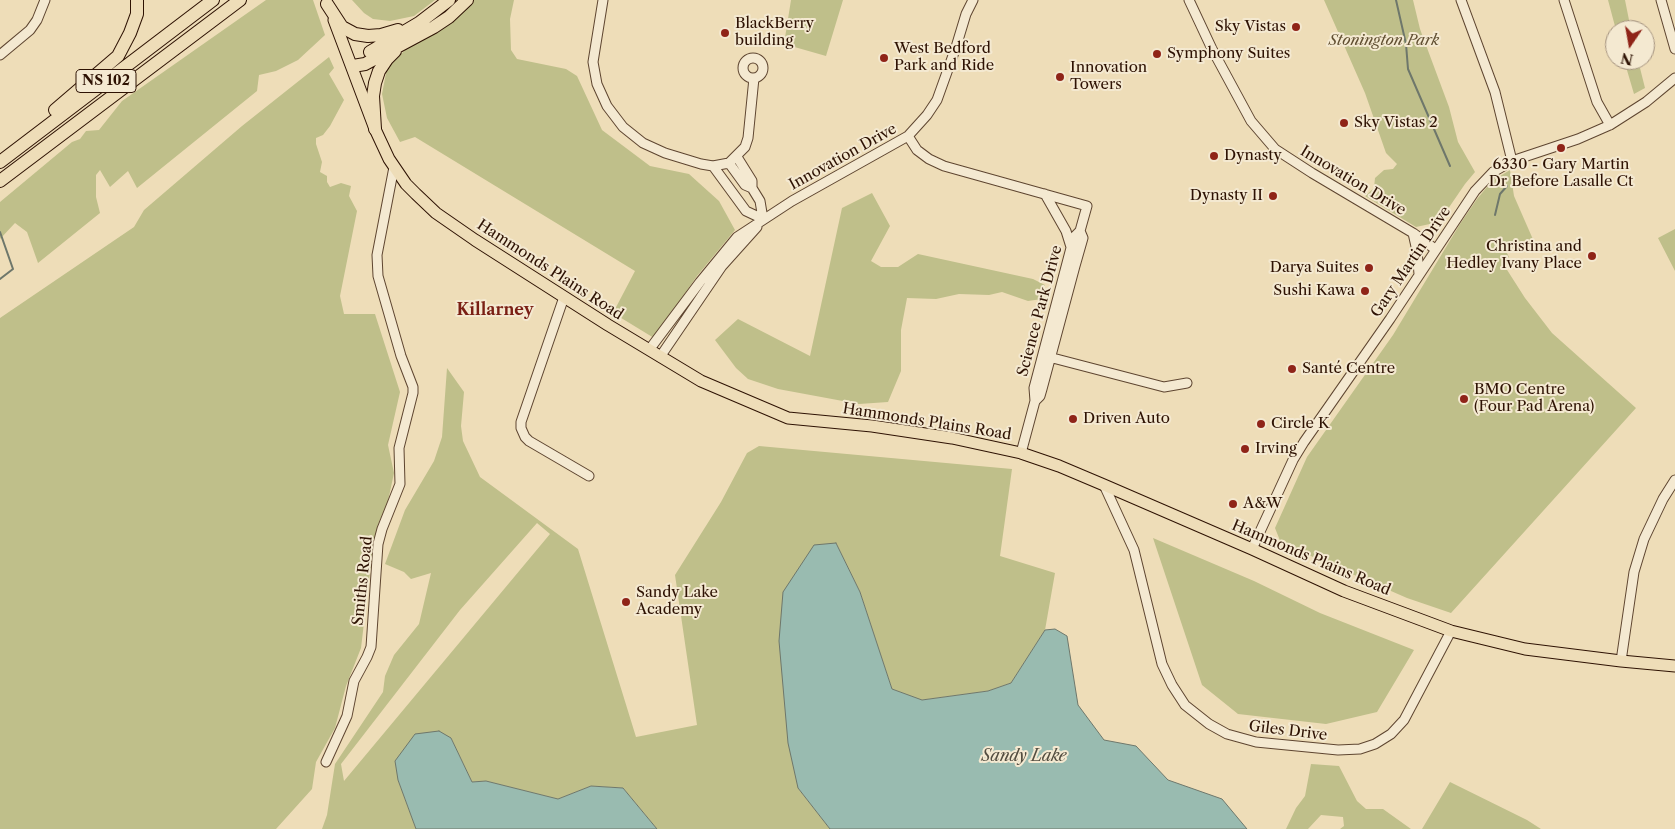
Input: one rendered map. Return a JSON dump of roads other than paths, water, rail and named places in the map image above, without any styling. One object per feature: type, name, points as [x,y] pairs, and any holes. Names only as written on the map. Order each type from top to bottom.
[{"type":"highway","points":[[0,158],[118,56],[137,14],[137,0]]},
{"type":"highway","name":"NS 102","points":[[0,162],[213,0]]},
{"type":"highway","name":"NS 102","points":[[0,181],[240,0]]},
{"type":"highway","points":[[166,57],[249,0]]},
{"type":"highway","points":[[353,66],[362,56],[419,24],[449,0]]},
{"type":"highway","points":[[353,66],[365,64],[440,24],[457,11],[467,0]]},
{"type":"highway","points":[[326,2],[342,27],[355,34],[381,35],[419,24]]},
{"type":"highway","points":[[375,129],[373,96],[375,83],[379,71],[387,59],[402,44]]},
{"type":"main road","name":"Hammonds Plains Road","points":[[326,2],[342,36],[375,129],[394,167],[406,184],[436,213],[475,240],[660,357],[701,380],[788,418],[872,426],[952,438],[1021,453],[1059,466],[1104,485],[1344,591],[1451,631],[1525,649],[1675,666]]},
{"type":"street","points":[[0,56],[30,30],[46,0]]},
{"type":"street","points":[[603,0],[593,62],[597,84],[607,106],[623,127],[643,143],[665,153],[713,166],[729,163],[745,147],[748,138],[754,78]]},
{"type":"street","name":"Innovation Drive","points":[[649,350],[719,257],[737,238],[792,200],[908,136],[927,115],[937,100],[966,14],[973,0]]},
{"type":"street","name":"Innovation Drive","points":[[1189,0],[1212,49],[1251,121],[1263,137],[1275,149],[1300,166],[1412,233],[1435,249]]},
{"type":"street","points":[[1461,0],[1495,92],[1512,161]]},
{"type":"street","points":[[1564,0],[1597,102],[1610,125]]},
{"type":"street","points":[[1660,0],[1675,49]]},
{"type":"street","name":"Gary Martin Drive","points":[[1252,549],[1293,460],[1475,191],[1493,172],[1512,161],[1578,139],[1610,125],[1646,102],[1675,78]]},
{"type":"street","points":[[908,136],[917,150],[929,159],[944,166],[1044,194],[1066,230],[1071,248]]},
{"type":"street","points":[[737,157],[752,181],[752,188]]},
{"type":"street","points":[[729,163],[745,184],[752,188],[760,201],[763,219]]},
{"type":"street","points":[[713,166],[746,211],[763,219]]},
{"type":"street","name":"Smiths Road","points":[[326,762],[347,716],[354,681],[367,657],[370,646],[378,544],[382,528],[398,493],[400,484],[399,448],[413,393],[413,387],[401,356],[378,276],[377,255],[394,167]]},
{"type":"street","name":"Science Park Drive","points":[[1021,453],[1035,401],[1040,396],[1071,248],[1075,236],[1080,231],[1087,206],[1044,194]]},
{"type":"street","name":"Innovation Drive","points":[[660,357],[722,266],[763,219]]},
{"type":"street","name":"Science Park Drive","points":[[1047,356],[1083,238],[1080,231]]},
{"type":"street","points":[[1412,233],[1417,251],[1419,274]]},
{"type":"street","points":[[564,297],[521,422],[521,428],[529,441],[589,476]]},
{"type":"street","points":[[1047,356],[1164,387],[1187,383]]},
{"type":"street","points":[[1621,661],[1634,572],[1644,539],[1663,499],[1675,480]]},
{"type":"street","name":"Giles Drive","points":[[1104,485],[1134,550],[1162,664],[1172,686],[1185,705],[1209,724],[1227,734],[1256,742],[1338,750],[1360,749],[1375,744],[1391,734],[1404,720],[1451,631]]},
{"type":"water","name":"Sandy Lake","points":[[836,543],[860,592],[892,689],[922,700],[988,691],[1011,683],[1045,630],[1055,629],[1067,636],[1078,705],[1104,740],[1136,746],[1168,780],[1222,799],[1247,829],[830,829],[798,788],[788,743],[779,641],[783,592],[814,545]]},
{"type":"water","points":[[439,731],[451,738],[472,782],[486,781],[558,799],[591,786],[623,788],[657,829],[416,829],[398,780],[395,761],[415,734]]},
{"type":"waterway","points":[[1396,0],[1406,44],[1408,69],[1450,166]]},
{"type":"waterway","points":[[1515,183],[1526,187],[1531,184]]},
{"type":"waterway","points":[[1495,215],[1500,194],[1507,186]]},
{"type":"waterway","points":[[0,232],[13,269],[0,279]]},
{"type":"place","name":"Sky Vistas","points":[[1296,27]]},
{"type":"place","name":"BlackBerry building","points":[[725,33]]},
{"type":"place","name":"Symphony Suites","points":[[1157,54]]},
{"type":"place","name":"West Bedford Park and Ride","points":[[884,58]]},
{"type":"place","name":"Innovation Towers","points":[[1060,77]]},
{"type":"place","name":"Sky Vistas 2","points":[[1344,123]]},
{"type":"place","name":"6330 - Gary Martin Dr Before Lasalle Ct","points":[[1561,148]]},
{"type":"place","name":"Dynasty","points":[[1214,156]]},
{"type":"place","name":"Dynasty II","points":[[1273,196]]},
{"type":"place","name":"Christina and Hedley Ivany Place","points":[[1592,256]]},
{"type":"place","name":"Darya Suites","points":[[1369,268]]},
{"type":"place","name":"Sushi Kawa","points":[[1365,291]]},
{"type":"place","name":"Santé Centre","points":[[1292,369]]},
{"type":"place","name":"BMO Centre (Four Pad Arena)","points":[[1464,399]]},
{"type":"place","name":"Driven Auto","points":[[1073,419]]},
{"type":"place","name":"Circle K","points":[[1261,424]]},
{"type":"place","name":"Irving","points":[[1245,449]]},
{"type":"place","name":"A&W","points":[[1233,504]]},
{"type":"place","name":"Sandy Lake Academy","points":[[626,602]]},
{"type":"district","name":"Killarney","points":[[495,310]]},
{"type":"park label","name":"Stonington Park","points":[[1384,41]]}]
